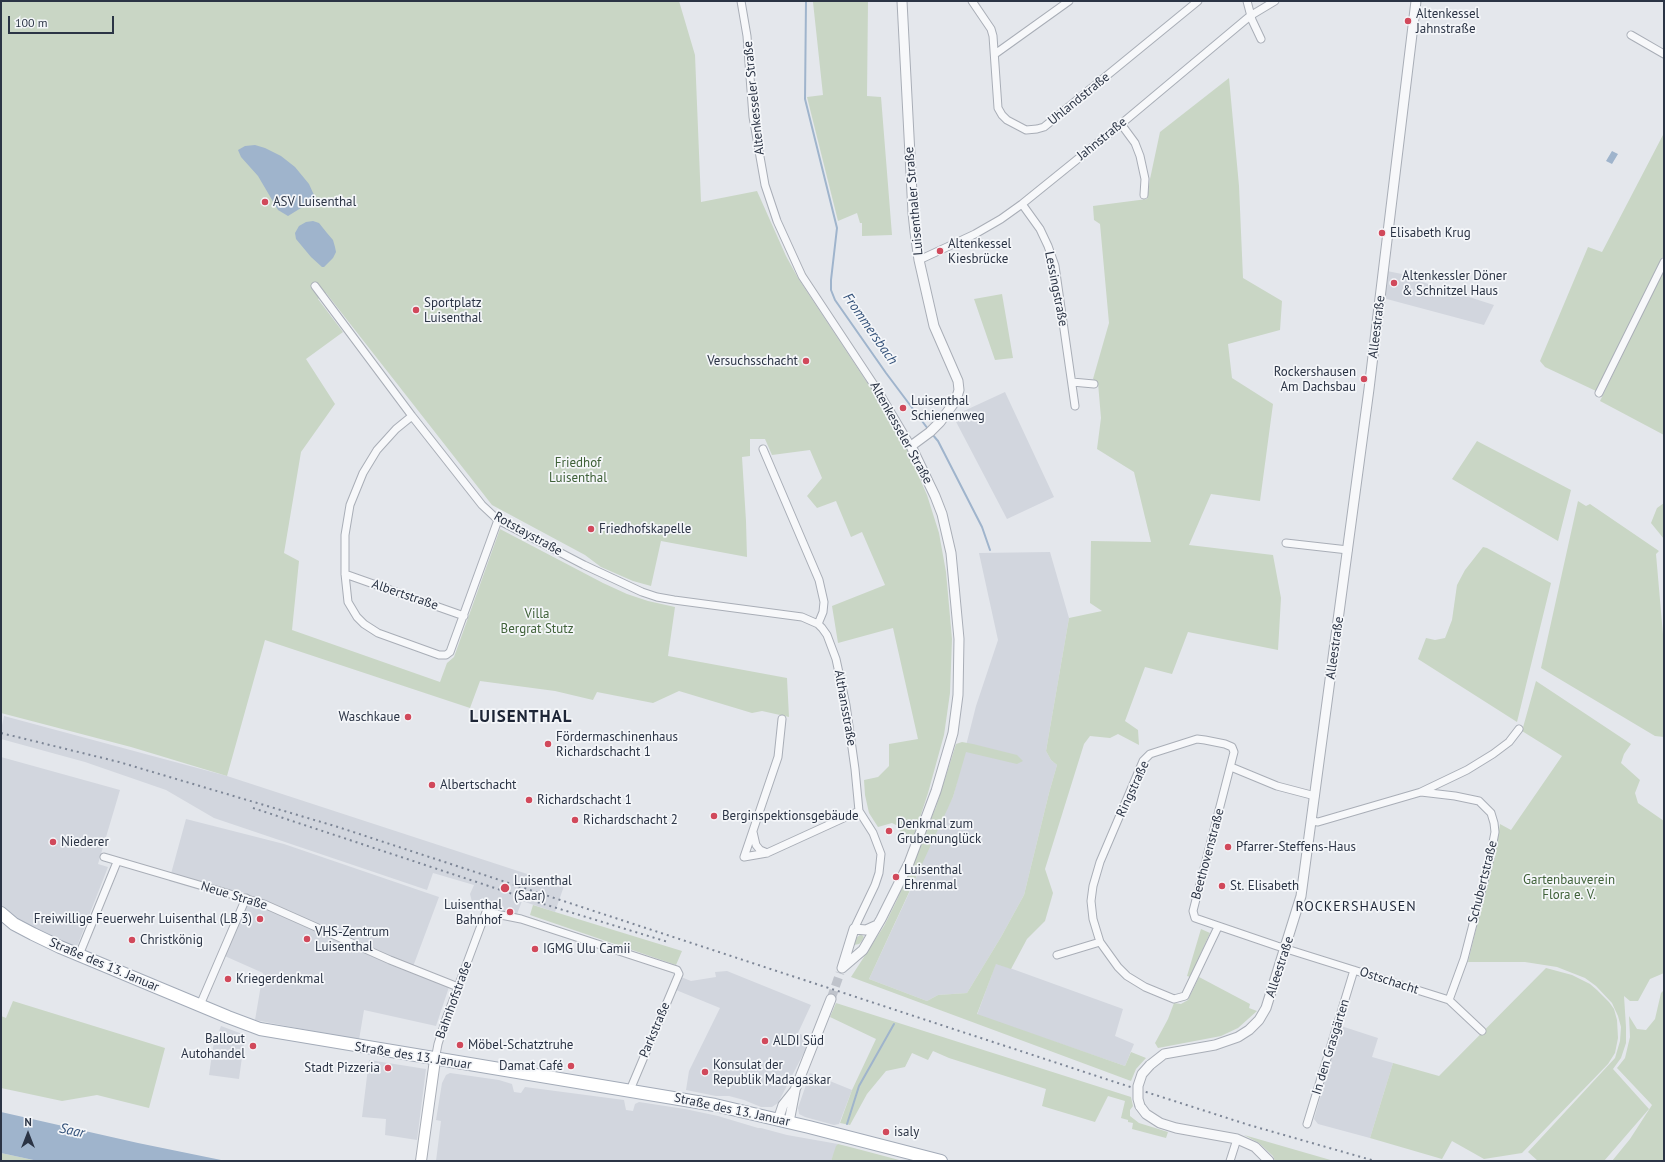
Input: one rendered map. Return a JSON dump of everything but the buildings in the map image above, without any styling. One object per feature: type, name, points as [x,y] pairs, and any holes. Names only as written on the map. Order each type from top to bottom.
[{"type":"main road","name":"Straße des 13. Januar","points":[[1,913],[14,924],[79,955],[244,1024],[274,1032],[715,1105],[941,1161]]},
{"type":"main road","name":"Bahnhofstraße","points":[[422,1161],[436,1060]]},
{"type":"street","name":"Altenkesseler Straße","points":[[741,1],[747,36],[750,95],[756,133],[765,185],[777,221],[802,276],[880,394],[911,446],[942,514],[951,553],[959,639],[958,695],[953,733],[936,791],[907,869],[878,925],[863,950],[841,970],[854,930]]},
{"type":"street","name":"Luisenthaler Straße","points":[[902,1],[913,213],[919,260],[934,326],[958,381],[959,390],[956,400],[940,422],[930,432],[911,446]]},
{"type":"street","name":"Uhlandstraße","points":[[972,1],[991,29],[993,36],[998,108],[1002,115],[1013,125],[1026,130],[1044,127],[1198,1]]},
{"type":"street","points":[[995,54],[1069,1]]},
{"type":"street","points":[[1247,1],[1250,16],[1261,39]]},
{"type":"street","name":"Jahnstraße","points":[[919,260],[975,234],[1001,219],[1022,204],[1121,124],[1250,16],[1275,1]]},
{"type":"street","name":"Alleestraße","points":[[1269,1161],[1255,1147],[1237,1139],[1176,1128],[1160,1123],[1146,1114],[1140,1106],[1138,1099],[1138,1086],[1142,1074],[1150,1065],[1164,1054],[1215,1045],[1238,1037],[1259,1020],[1266,1008],[1301,896],[1348,550],[1416,1]]},
{"type":"street","points":[[1631,35],[1664,54]]},
{"type":"street","points":[[1121,124],[1135,143],[1140,156],[1145,179],[1144,195]]},
{"type":"street","name":"Lessingstraße","points":[[1022,204],[1040,229],[1055,266],[1075,406]]},
{"type":"street","points":[[1599,393],[1664,262]]},
{"type":"street","name":"Rotstaystraße","points":[[315,286],[412,416],[482,505],[498,520],[584,565],[647,594],[674,600],[802,617],[818,624]]},
{"type":"street","points":[[1072,382],[1094,384]]},
{"type":"street","points":[[412,416],[396,429],[377,450],[362,473],[355,488],[350,505],[346,526],[345,574],[348,602],[358,617],[364,624],[378,633],[440,655],[450,652],[498,520]]},
{"type":"street","points":[[763,449],[819,580],[824,602],[823,612],[818,624]]},
{"type":"street","points":[[1286,542],[1348,550]]},
{"type":"street","name":"Albertstraße","points":[[345,574],[464,616]]},
{"type":"street","name":"Althansstraße","points":[[818,624],[827,635],[836,659],[846,705],[855,762],[859,812]]},
{"type":"street","points":[[782,719],[778,757],[744,857],[767,853],[859,812],[870,826],[876,839],[881,854],[881,863],[875,885],[854,930],[866,930],[878,925]]},
{"type":"street","name":"Schubertstraße","points":[[1312,821],[1318,822],[1421,792],[1467,770],[1493,754],[1509,742],[1519,729]]},
{"type":"street","name":"Ringstraße","points":[[1218,927],[1185,996],[1174,999],[1145,987],[1127,976],[1118,967],[1100,942],[1093,919],[1091,901],[1093,886],[1100,862],[1143,761],[1150,754],[1197,739],[1205,740],[1232,747],[1234,752],[1231,767]]},
{"type":"street","points":[[1231,767],[1277,786],[1315,796]]},
{"type":"street","name":"Beethovenstraße","points":[[1231,767],[1193,912],[1195,918],[1285,949]]},
{"type":"street","name":"Schubertstraße","points":[[1421,792],[1455,796],[1480,802],[1491,813],[1494,822],[1495,832],[1491,852],[1464,959],[1449,1000]]},
{"type":"street","points":[[753,832],[756,845],[760,850],[767,853]]},
{"type":"street","name":"Neue Straße","points":[[104,858],[246,898],[275,908],[397,963],[458,987]]},
{"type":"street","points":[[79,955],[117,862]]},
{"type":"street","points":[[200,1005],[246,898]]},
{"type":"street","name":"Bahnhofstraße","points":[[436,1060],[439,1040],[486,912]]},
{"type":"street","name":"Parkstraße","points":[[486,912],[521,919],[677,970],[679,974],[630,1090]]},
{"type":"street","points":[[1057,955],[1100,942]]},
{"type":"street","name":"Ostschacht","points":[[1285,949],[1449,1000],[1482,1031]]},
{"type":"street","name":"In den Grasgärten","points":[[1307,1124],[1354,970]]},
{"type":"street","points":[[783,1121],[831,999]]},
{"type":"street","points":[[1230,1161],[1237,1139]]},
{"type":"shaded area","points":[[1387,271],[1417,277],[1416,280],[1494,305],[1484,325],[1383,298]]},
{"type":"shaded area","points":[[1005,392],[1054,497],[1007,519],[953,416]]},
{"type":"shaded area","points":[[1050,552],[1069,618],[1046,751],[1051,760],[1057,765],[1024,895],[1001,937],[967,993],[938,995],[927,1001],[869,979],[917,876],[917,865],[953,797],[976,706],[998,640],[979,553]]},
{"type":"shaded area","points":[[4,716],[227,776],[564,886],[555,912],[522,901],[517,914],[493,910],[472,902],[470,894],[474,885],[433,873],[427,890],[214,818],[166,790],[85,762],[1,739]]},
{"type":"shaded area","points":[[1,757],[120,790],[98,864],[108,867],[76,949],[19,922],[1,907]]},
{"type":"shaded area","points":[[186,819],[284,844],[439,897],[411,972],[449,987],[436,1026],[364,1010],[359,1040],[255,1020],[263,973],[218,953],[240,902],[169,881]]},
{"type":"shaded area","points":[[996,963],[1123,1009],[1115,1036],[1134,1044],[1125,1066],[977,1015]]},
{"type":"shaded area","points":[[727,971],[811,1005],[798,1033],[811,1039],[778,1103],[772,1107],[761,1107],[729,1096],[716,1096],[686,1090],[689,1071],[720,1008],[676,990],[681,977],[691,981],[716,977],[715,972]]},
{"type":"shaded area","points":[[221,1026],[245,1035],[239,1079],[209,1075],[213,1047]]},
{"type":"shaded area","points":[[1341,1026],[1378,1038],[1372,1057],[1393,1063],[1370,1138],[1318,1124],[1314,1119]]},
{"type":"shaded area","points":[[369,1060],[426,1069],[417,1140],[385,1135],[386,1119],[362,1117]]},
{"type":"shaded area","points":[[450,1073],[499,1080],[512,1084],[514,1092],[521,1093],[525,1087],[624,1100],[626,1110],[633,1111],[635,1104],[639,1102],[685,1109],[718,1116],[787,1135],[838,1144],[831,1161],[436,1161],[441,1121],[436,1120],[442,1083],[446,1075]]},
{"type":"shaded area","points":[[810,1073],[852,1090],[839,1124],[834,1125],[799,1114],[798,1108]]},
{"type":"green space","points":[[1,1],[679,1],[695,55],[701,202],[757,191],[786,256],[798,278],[876,396],[905,445],[927,495],[939,533],[946,572],[952,639],[950,693],[944,735],[928,793],[912,842],[901,839],[900,827],[892,823],[878,827],[869,813],[865,795],[864,780],[878,777],[889,766],[889,744],[918,739],[893,628],[838,643],[832,606],[885,585],[862,532],[851,537],[836,501],[817,508],[807,496],[822,478],[810,450],[772,455],[765,439],[750,439],[750,456],[742,457],[747,557],[661,541],[651,586],[633,581],[601,567],[585,555],[492,505],[326,293],[318,299],[343,332],[306,359],[335,404],[301,452],[284,553],[299,561],[292,630],[440,682],[447,663],[454,657],[500,529],[627,594],[648,601],[675,607],[668,656],[787,678],[789,717],[762,711],[752,713],[679,691],[653,703],[597,692],[593,700],[555,691],[480,681],[470,708],[265,640],[227,776],[131,747],[1,713]]},
{"type":"green space","points":[[868,1],[867,96],[881,97],[892,235],[862,236],[862,223],[860,223],[857,213],[838,221],[807,97],[823,95],[813,2]]},
{"type":"green space","points":[[1229,78],[1239,186],[1243,278],[1282,301],[1280,330],[1228,344],[1232,378],[1273,404],[1260,501],[1211,494],[1189,545],[1273,555],[1281,598],[1278,650],[1188,632],[1172,674],[1145,667],[1125,721],[1138,730],[1139,745],[1118,734],[1110,738],[1090,736],[1084,744],[1045,869],[1053,893],[1045,921],[1027,939],[1011,969],[996,964],[977,1014],[1125,1066],[1131,1052],[1146,1058],[1136,1069],[1131,1081],[851,977],[884,926],[896,902],[936,807],[956,744],[962,742],[1017,755],[1023,761],[1017,764],[966,752],[953,797],[869,979],[927,1001],[938,995],[967,993],[1001,937],[1024,895],[1057,765],[1051,760],[1046,751],[1069,618],[1102,611],[1090,603],[1091,541],[1151,542],[1134,472],[1097,449],[1101,418],[1098,383],[1093,379],[1109,323],[1100,224],[1094,220],[1093,206],[1147,199],[1160,132]]},
{"type":"green space","points":[[1664,133],[1664,255],[1596,391],[1545,367],[1540,361],[1588,247],[1602,252]]},
{"type":"green space","points":[[1664,269],[1664,435],[1600,401]]},
{"type":"green space","points":[[1002,294],[1013,358],[995,360],[974,299]]},
{"type":"green space","points":[[1477,441],[1571,490],[1558,541],[1452,479]]},
{"type":"green space","points":[[1578,501],[1586,506],[1590,504],[1659,551],[1656,554],[1664,646],[1664,737],[1655,736],[1541,668]]},
{"type":"green space","points":[[1664,503],[1664,539],[1651,523],[1657,508]]},
{"type":"green space","points":[[1483,547],[1551,583],[1517,722],[1418,659],[1426,638],[1435,640],[1445,638],[1452,620],[1457,585],[1465,570]]},
{"type":"green space","name":"Gartenbauverein Flora e. V.","points":[[1536,681],[1631,744],[1624,754],[1621,763],[1640,780],[1635,793],[1638,803],[1664,821],[1664,973],[1650,979],[1638,1001],[1630,1001],[1624,996],[1626,1043],[1621,1058],[1613,1069],[1649,1109],[1604,1161],[1538,1161],[1528,1152],[1615,1058],[1620,1041],[1621,1027],[1612,1003],[1596,986],[1585,978],[1557,967],[1525,962],[1468,962],[1496,848],[1500,824],[1511,830],[1562,756],[1522,731]]},
{"type":"green space","points":[[533,905],[682,951],[676,965],[530,915]]},
{"type":"green space","points":[[1201,929],[1210,933],[1190,977],[1187,976]]},
{"type":"green space","points":[[861,934],[864,937],[862,941],[859,944],[854,945],[855,939]]},
{"type":"green space","points":[[1546,968],[1572,975],[1590,984],[1597,990],[1614,1009],[1617,1020],[1618,1038],[1615,1053],[1608,1064],[1522,1153],[1484,1159],[1452,1141],[1442,1159],[1370,1138],[1393,1063],[1439,1076]]},
{"type":"green space","points":[[1199,977],[1250,1004],[1249,1008],[1257,1011],[1238,1028],[1221,1036],[1158,1048],[1155,1043],[1168,1019],[1174,1003],[1181,1004],[1188,1000]]},
{"type":"green space","points":[[1664,990],[1664,1161],[1612,1161],[1630,1139],[1652,1105],[1617,1068],[1625,1058],[1630,1037],[1629,1016],[1637,1029],[1646,1030],[1655,1019],[1661,993]]},
{"type":"green space","points":[[13,1001],[165,1048],[149,1108],[97,1095],[62,1101],[1,1088],[1,1016],[6,1018]]},
{"type":"green space","points":[[836,1003],[1131,1097],[1133,1106],[1130,1110],[1130,1116],[1139,1123],[1168,1132],[1166,1138],[1132,1129],[1133,1123],[1121,1118],[1125,1101],[1108,1096],[1095,1122],[1042,1106],[1046,1089],[949,1058],[933,1051],[928,1060],[912,1053],[905,1067],[886,1071],[867,1094],[850,1125],[840,1123],[852,1090],[876,1039],[830,1017]]},
{"type":"green space","points":[[1244,1135],[1334,1161],[1275,1161],[1273,1156],[1259,1143]]},
{"type":"green space","points":[[838,1144],[903,1161],[831,1161]]},
{"type":"green space","points":[[1,1153],[38,1161],[1,1161]]},
{"type":"water","points":[[255,145],[281,156],[295,167],[309,184],[314,195],[314,202],[309,203],[288,216],[278,210],[258,176],[241,157],[238,150],[245,146]]},
{"type":"water","points":[[1612,151],[1618,154],[1612,164],[1606,161]]},
{"type":"water","points":[[313,221],[319,223],[333,240],[335,247],[336,252],[333,258],[324,267],[322,267],[311,257],[296,239],[295,233],[299,226],[306,222]]},
{"type":"water","name":"Saar","points":[[1,1112],[226,1161],[38,1161],[1,1153]]},
{"type":"waterway","name":"Frommersbach","points":[[806,1],[805,99],[837,228],[831,290],[835,300],[886,373],[928,429]]},
{"type":"waterway","name":"Frommersbach","points":[[932,434],[938,441],[982,527],[990,550]]},
{"type":"waterway","name":"Frommersbach","points":[[847,1124],[859,1086],[894,1024]]},
{"type":"tunnel","points":[[831,999],[840,973]]},
{"type":"railway","points":[[1,733],[119,762],[338,827],[1118,1083],[1249,1125],[1375,1161]]},
{"type":"railway","points":[[253,808],[540,903],[668,942]]},
{"type":"place","name":"Altenkessel Jahnstraße","points":[[1408,21]]},
{"type":"place","name":"ASV Luisenthal","points":[[265,202]]},
{"type":"place","name":"Elisabeth Krug","points":[[1382,233]]},
{"type":"place","name":"Altenkessel Kiesbrücke","points":[[940,251]]},
{"type":"place","name":"Altenkessler Döner & Schnitzel Haus","points":[[1394,283]]},
{"type":"place","name":"Sportplatz Luisenthal","points":[[416,310]]},
{"type":"place","name":"Versuchsschacht","points":[[806,361]]},
{"type":"place","name":"Rockershausen Am Dachsbau","points":[[1364,379]]},
{"type":"place","name":"Luisenthal Schienenweg","points":[[903,408]]},
{"type":"place","name":"Friedhofskapelle","points":[[591,529]]},
{"type":"place","name":"Waschkaue","points":[[408,717]]},
{"type":"place","name":"Fördermaschinenhaus Richardschacht 1","points":[[548,744]]},
{"type":"place","name":"Albertschacht","points":[[432,785]]},
{"type":"place","name":"Richardschacht 1","points":[[529,800]]},
{"type":"place","name":"Berginspektionsgebäude","points":[[714,816]]},
{"type":"place","name":"Richardschacht 2","points":[[575,820]]},
{"type":"place","name":"Denkmal zum Grubenunglück","points":[[889,831]]},
{"type":"place","name":"Niederer","points":[[53,842]]},
{"type":"place","name":"Pfarrer-Steffens-Haus","points":[[1228,847]]},
{"type":"place","name":"Luisenthal Ehrenmal","points":[[896,877]]},
{"type":"place","name":"St. Elisabeth","points":[[1222,886]]},
{"type":"place","name":"Luisenthal (Saar)","points":[[505,888]]},
{"type":"place","name":"Luisenthal Bahnhof","points":[[510,912]]},
{"type":"place","name":"Freiwillige Feuerwehr Luisenthal (LB 3)","points":[[260,919]]},
{"type":"place","name":"VHS-Zentrum Luisenthal","points":[[307,939]]},
{"type":"place","name":"Christkönig","points":[[132,940]]},
{"type":"place","name":"IGMG Ulu Camii","points":[[535,949]]},
{"type":"place","name":"Kriegerdenkmal","points":[[228,979]]},
{"type":"place","name":"ALDI Süd","points":[[765,1041]]},
{"type":"place","name":"Möbel-Schatztruhe","points":[[460,1045]]},
{"type":"place","name":"Ballout Autohandel","points":[[253,1046]]},
{"type":"place","name":"Damat Café","points":[[571,1066]]},
{"type":"place","name":"Stadt Pizzeria","points":[[388,1068]]},
{"type":"place","name":"Konsulat der Republik Madagaskar","points":[[705,1072]]},
{"type":"place","name":"isaly","points":[[886,1132]]},
{"type":"district","name":"LUISENTHAL","points":[[521,717]]},
{"type":"district","name":"ROCKERSHAUSEN","points":[[1356,907]]},
{"type":"park label","name":"Friedhof Luisenthal","points":[[578,470]]},
{"type":"park label","name":"Villa Bergrat Stutz","points":[[537,622]]}]
